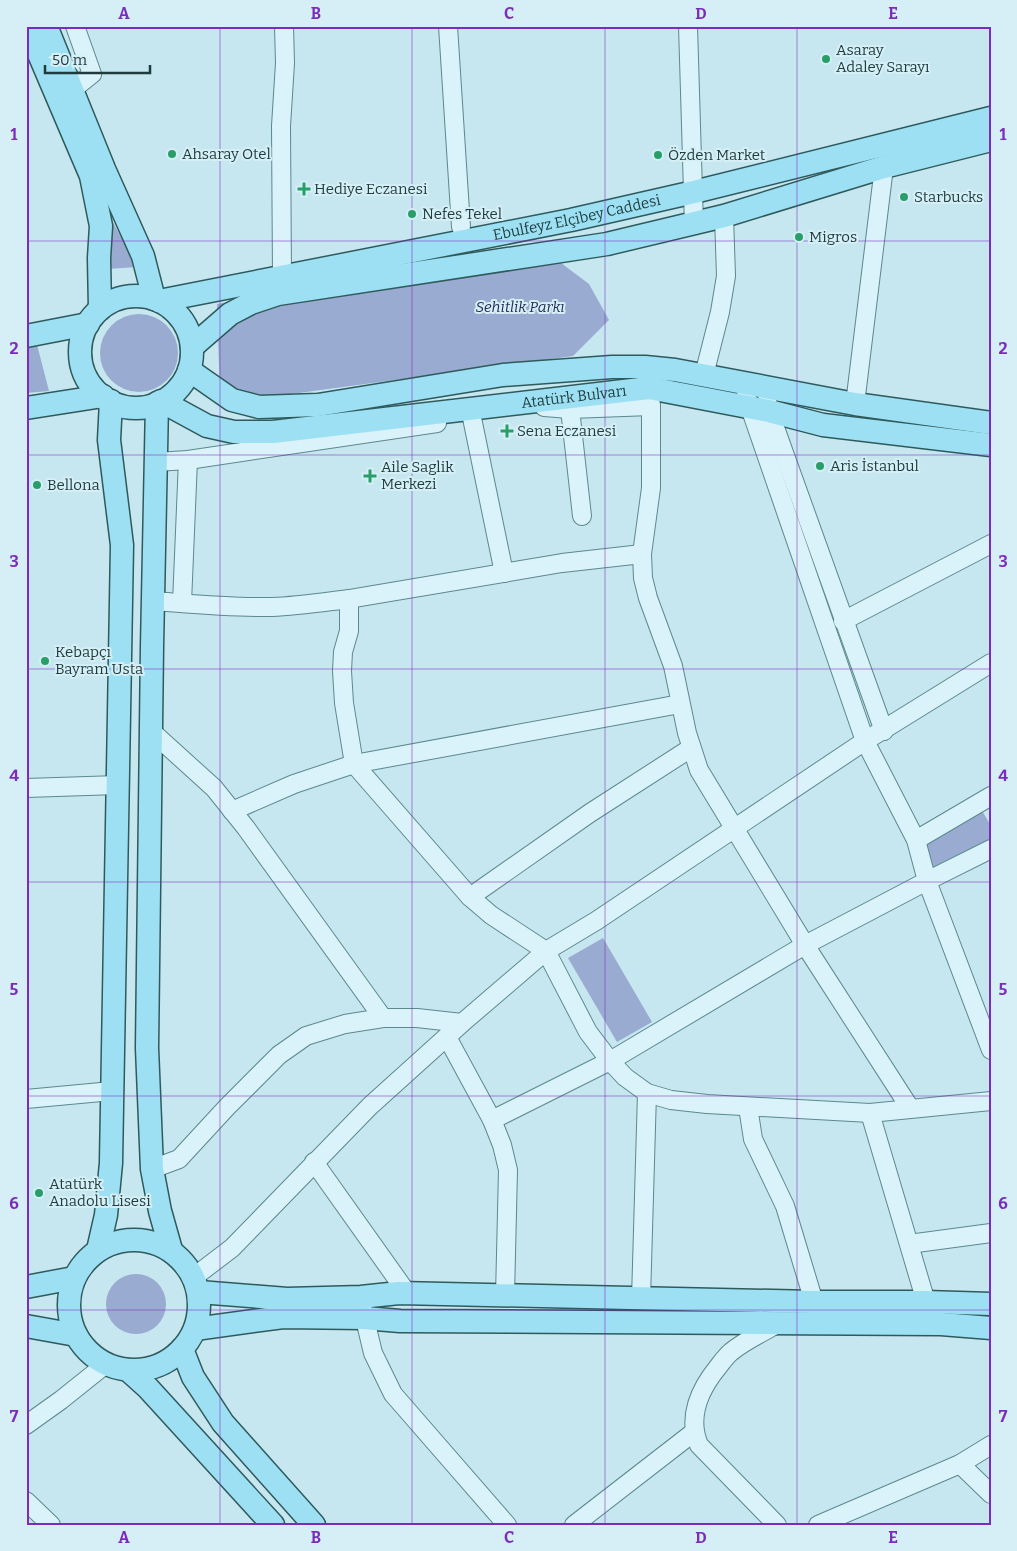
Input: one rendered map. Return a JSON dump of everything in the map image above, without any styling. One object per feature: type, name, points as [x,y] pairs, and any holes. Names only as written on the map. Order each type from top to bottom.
[{"type":"main road","points":[[33,31],[72,90],[142,256],[157,300]]},
{"type":"main road","points":[[33,31],[91,176],[100,226],[94,316]]},
{"type":"main road","name":"Ebulfeyz Elçibey Caddesi","points":[[157,300],[572,220],[694,192],[991,118]]},
{"type":"main road","name":"Ebulfeyz Elçibey Caddesi","points":[[192,347],[230,314],[251,303],[278,294],[606,244],[724,216],[884,167],[991,140]]},
{"type":"main road","points":[[26,408],[107,398],[134,407],[159,402],[176,390],[184,381],[189,370],[192,347],[190,336],[182,320],[170,307],[157,300],[140,296],[126,297],[112,301],[94,316],[83,334],[81,345],[83,368],[88,379],[107,398],[109,440],[122,545],[111,1163],[106,1215],[98,1250]]},
{"type":"main road","points":[[26,336],[94,316]]},
{"type":"main road","name":"Atatürk Bulvarı","points":[[189,370],[232,400],[259,407],[318,405],[503,375],[612,367],[649,387],[759,409],[824,425],[991,445]]},
{"type":"main road","name":"Atatürk Bulvarı","points":[[159,402],[208,426],[234,432],[273,432],[649,387],[676,370],[855,404],[991,423]]},
{"type":"main road","points":[[159,402],[153,601],[147,1048],[152,1169],[160,1211],[171,1250]]},
{"type":"main road","points":[[142,1240],[171,1250],[183,1261],[196,1285],[200,1302],[195,1329],[182,1349],[173,1358],[152,1368],[128,1370],[106,1364],[88,1352],[76,1334],[69,1316],[69,1297],[74,1278],[82,1265],[98,1250],[121,1241],[142,1240]]},
{"type":"main road","points":[[26,1287],[74,1278]]},
{"type":"main road","points":[[196,1285],[362,1308],[400,1321],[777,1324],[926,1302],[990,1300]]},
{"type":"main road","points":[[195,1329],[362,1308],[407,1294],[814,1302],[851,1313],[991,1328]]},
{"type":"main road","points":[[26,1326],[76,1334]]},
{"type":"main road","points":[[182,1349],[193,1378],[223,1423],[314,1525]]},
{"type":"main road","points":[[128,1370],[148,1388],[274,1525]]},
{"type":"street","points":[[72,90],[92,74],[75,26]]},
{"type":"street","points":[[282,277],[281,126],[285,63],[284,26]]},
{"type":"street","points":[[448,26],[462,227]]},
{"type":"street","points":[[688,26],[694,224]]},
{"type":"street","points":[[855,404],[884,167]]},
{"type":"street","points":[[704,375],[720,312],[726,276],[724,216]]},
{"type":"street","points":[[743,382],[759,409],[843,620],[884,731]]},
{"type":"street","points":[[765,386],[759,409],[866,741],[916,840],[927,881],[991,1050]]},
{"type":"street","points":[[156,462],[188,460],[540,407],[570,409],[649,387],[651,488],[642,554],[643,578],[648,598],[673,666],[680,704],[699,770],[805,945],[910,1108]]},
{"type":"street","points":[[570,409],[582,516]]},
{"type":"street","points":[[472,418],[504,573]]},
{"type":"street","points":[[182,603],[188,460]]},
{"type":"street","points":[[843,620],[991,544]]},
{"type":"street","points":[[153,601],[273,607],[349,599],[562,563],[642,554]]},
{"type":"street","points":[[349,599],[349,631],[343,652],[342,671],[344,703],[354,764],[470,897],[491,915],[546,951],[588,1032],[625,1077],[647,1093],[671,1100],[748,1107],[870,1113],[991,1100]]},
{"type":"street","points":[[196,1285],[370,1106],[446,1037],[546,951],[596,921],[866,741],[991,663]]},
{"type":"street","points":[[232,811],[294,784],[354,764],[680,704]]},
{"type":"street","points":[[151,731],[214,788],[384,1018]]},
{"type":"street","points":[[470,897],[590,813],[692,748]]},
{"type":"street","points":[[26,788],[118,785]]},
{"type":"street","points":[[916,840],[989,802]]},
{"type":"street","points":[[492,1120],[610,1061],[805,945],[991,849]]},
{"type":"street","points":[[152,1169],[179,1159],[227,1107],[280,1055],[306,1036],[345,1024],[384,1018],[417,1018],[462,1023]]},
{"type":"street","points":[[446,1037],[492,1120],[502,1145],[508,1170],[505,1296]]},
{"type":"street","points":[[26,1099],[112,1091]]},
{"type":"street","points":[[641,1299],[647,1093]]},
{"type":"street","points":[[748,1107],[753,1138],[785,1206],[814,1302]]},
{"type":"street","points":[[870,1113],[926,1302]]},
{"type":"street","points":[[314,1162],[407,1294]]},
{"type":"street","points":[[909,1244],[991,1234]]},
{"type":"street","points":[[362,1308],[373,1353],[393,1394],[507,1525]]},
{"type":"street","points":[[777,1324],[730,1352],[708,1379],[698,1399],[694,1419],[694,1432],[699,1445],[777,1525]]},
{"type":"street","points":[[26,1425],[106,1364]]},
{"type":"street","points":[[574,1525],[694,1432]]},
{"type":"street","points":[[818,1525],[960,1464],[991,1444]]},
{"type":"street","points":[[960,1464],[991,1494]]},
{"type":"street","points":[[26,1500],[52,1525]]},
{"type":"green space","points":[[109,215],[137,267],[107,269]]},
{"type":"green space","name":"Sehitlik Parkı","points":[[519,250],[549,254],[589,284],[609,320],[573,356],[254,399],[220,396],[217,304]]},
{"type":"green space","points":[[131,314],[147,314],[161,320],[172,331],[178,345],[178,361],[172,375],[161,386],[147,392],[131,392],[117,386],[106,375],[100,361],[100,345],[106,331],[117,320]]},
{"type":"green space","points":[[35,337],[49,391],[26,393],[26,340]]},
{"type":"green space","points":[[981,809],[991,826],[991,842],[932,871],[924,842]]},
{"type":"green space","points":[[603,938],[652,1022],[617,1042],[568,958]]},
{"type":"green space","points":[[130,1274],[142,1274],[153,1279],[161,1287],[166,1298],[164,1316],[153,1329],[142,1334],[130,1334],[119,1329],[111,1321],[106,1310],[106,1298],[111,1287],[119,1279]]},
{"type":"place","name":"Asaray Adaley Sarayı","points":[[826,59]]},
{"type":"place","name":"Ahsaray Otel","points":[[172,154]]},
{"type":"place","name":"Özden Market","points":[[658,155]]},
{"type":"place","name":"Hediye Eczanesi","points":[[304,189]]},
{"type":"place","name":"Starbucks","points":[[904,197]]},
{"type":"place","name":"Nefes Tekel","points":[[412,214]]},
{"type":"place","name":"Migros","points":[[799,237]]},
{"type":"place","name":"Sena Eczanesi","points":[[507,431]]},
{"type":"place","name":"Aris İstanbul","points":[[820,466]]},
{"type":"place","name":"Aile Saglik Merkezi","points":[[370,476]]},
{"type":"place","name":"Bellona","points":[[37,485]]},
{"type":"place","name":"Kebapçı Bayram Usta","points":[[45,661]]},
{"type":"place","name":"Atatürk Anadolu Lisesi","points":[[39,1193]]}]
